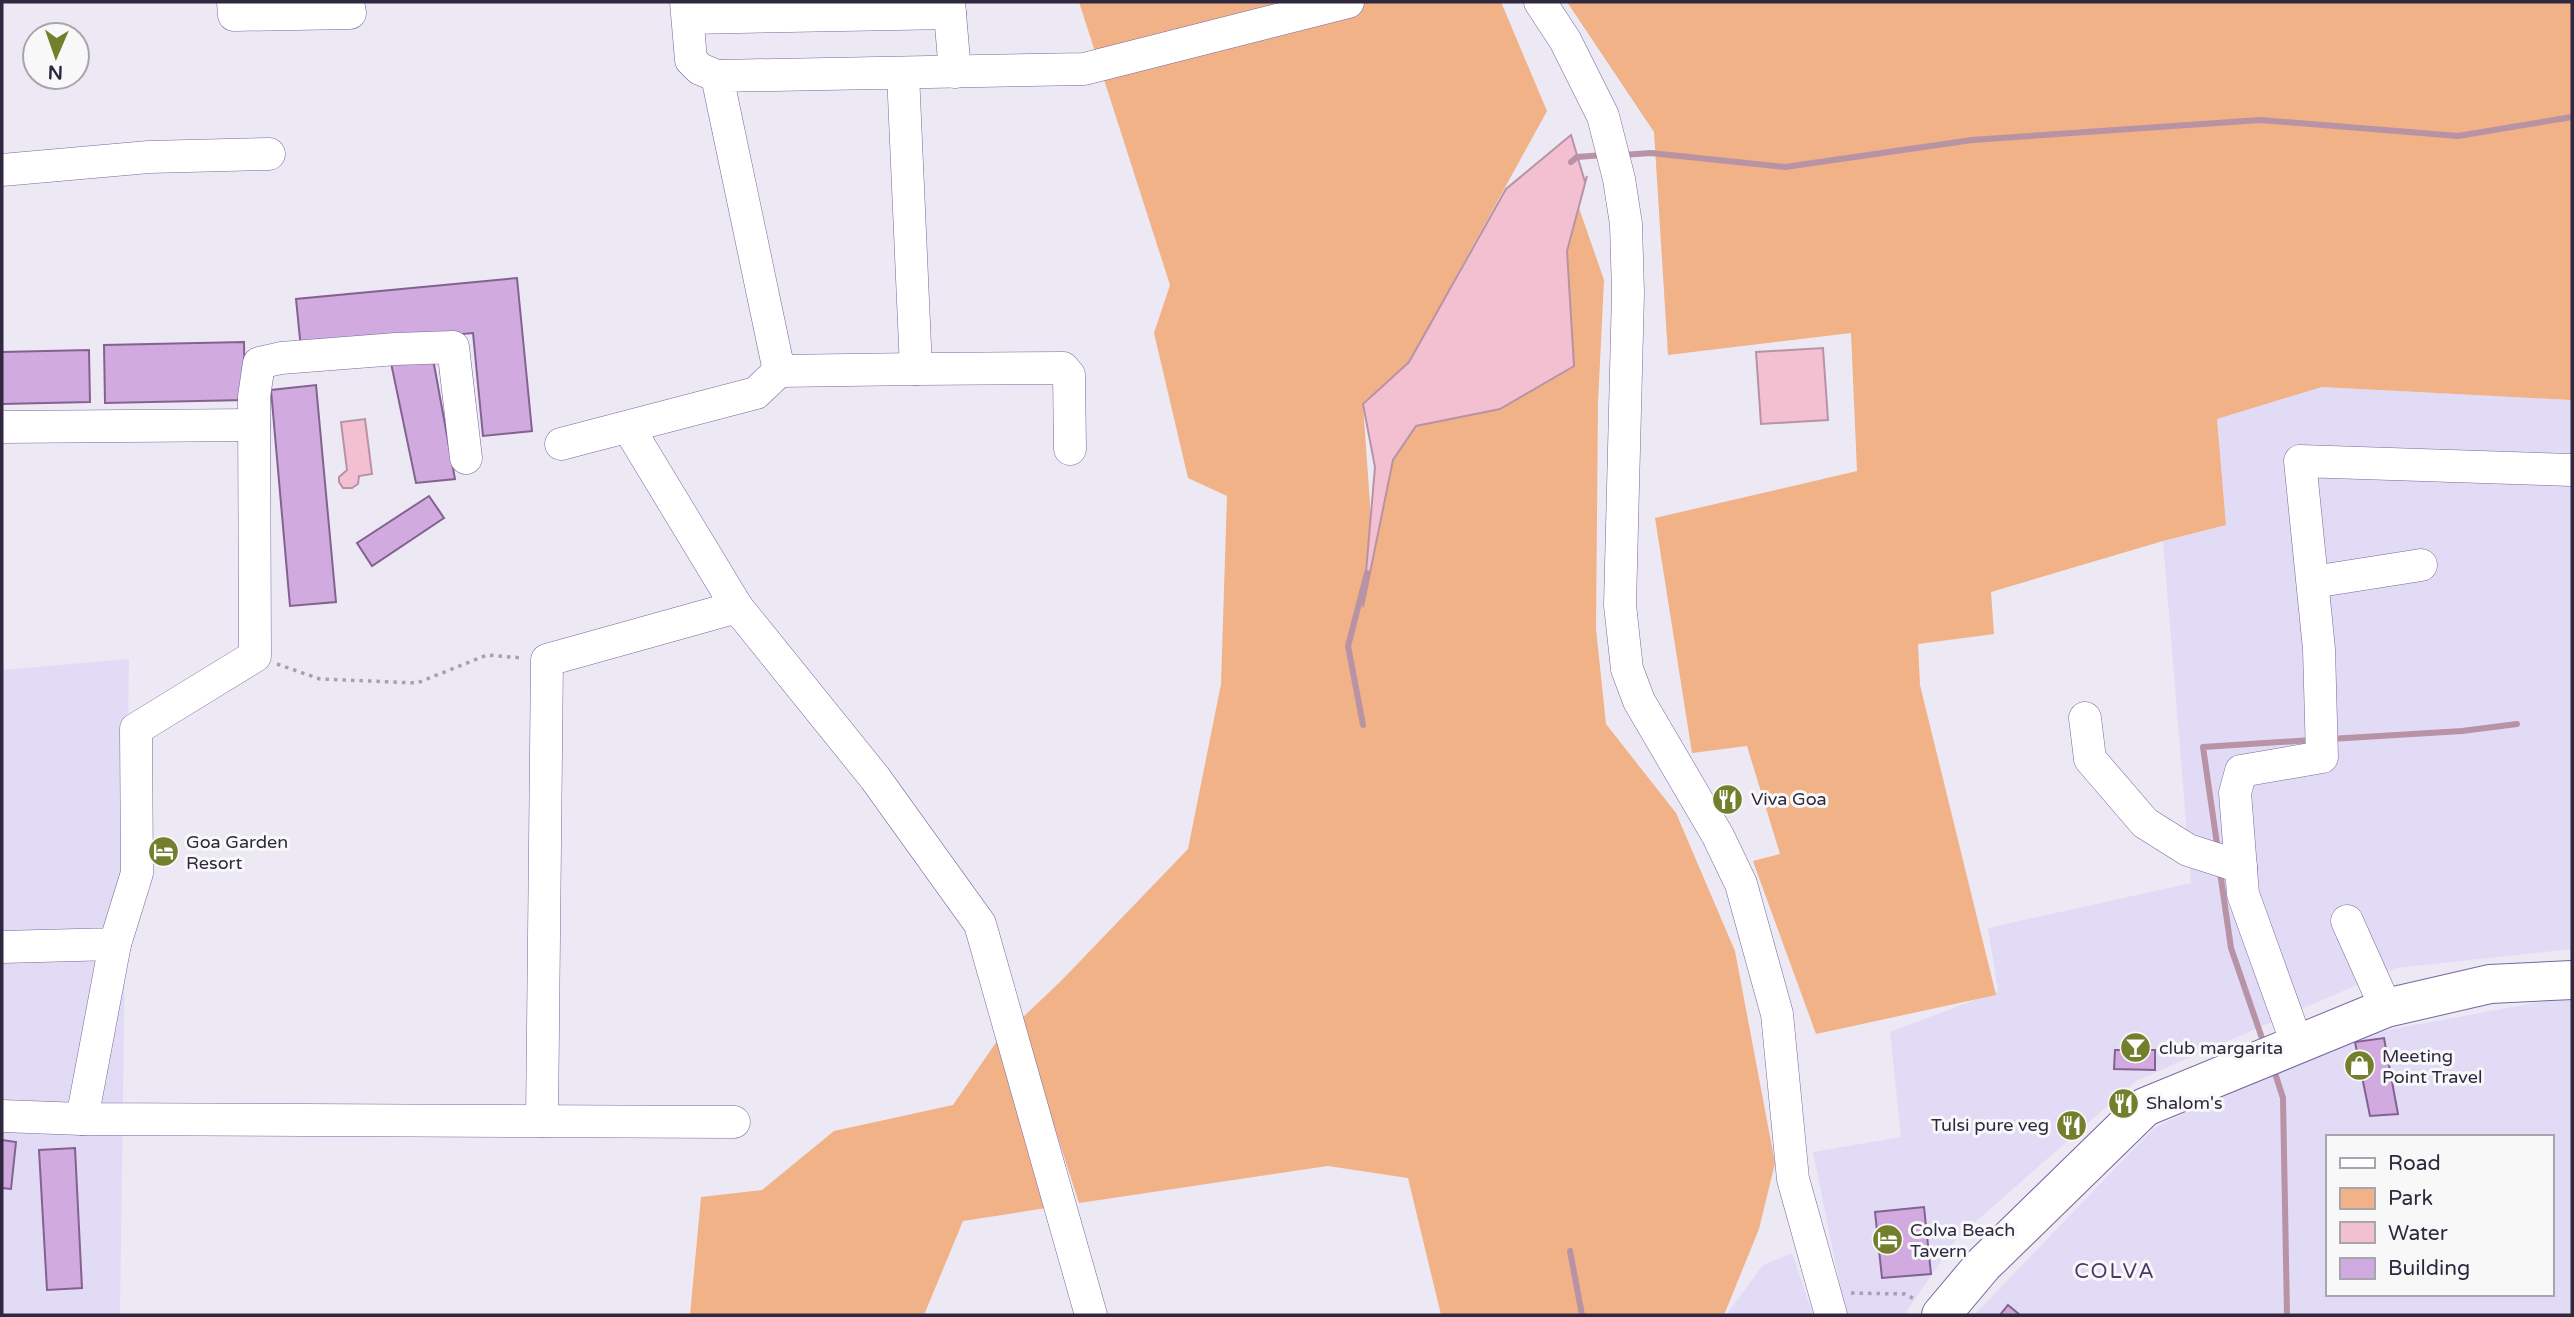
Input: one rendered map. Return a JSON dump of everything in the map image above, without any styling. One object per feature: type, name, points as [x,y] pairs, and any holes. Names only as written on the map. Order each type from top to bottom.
[{"type":"main road","points":[[1941,1315],[1983,1265],[2145,1107],[2386,1008],[2490,984],[2572,980]]},
{"type":"street","points":[[233,2],[234,15],[350,13],[348,2]]},
{"type":"street","points":[[955,72],[949,7],[687,10],[691,60],[700,69],[717,76],[903,73],[955,72],[1084,69],[1348,2]]},
{"type":"street","points":[[1540,2],[1565,40],[1603,116],[1619,178],[1626,224],[1628,293],[1620,605],[1627,669],[1639,701],[1718,836],[1741,884],[1777,1014],[1793,1179],[1828,1305]]},
{"type":"street","points":[[903,73],[916,369]]},
{"type":"street","points":[[717,76],[779,371]]},
{"type":"street","points":[[2,170],[149,157],[269,154]]},
{"type":"street","points":[[82,1119],[115,944],[137,873],[136,729],[255,656],[254,397],[259,363],[281,358],[396,348],[453,347],[466,458]]},
{"type":"street","points":[[561,444],[756,393],[779,371],[1063,368],[1069,376],[1070,449]]},
{"type":"street","points":[[2,427],[254,425]]},
{"type":"street","points":[[628,427],[737,607],[875,778],[980,924],[1091,1315]]},
{"type":"street","points":[[2297,1044],[2243,894],[2235,793],[2241,771],[2322,757],[2319,649],[2300,461],[2572,470]]},
{"type":"street","points":[[2312,582],[2421,565]]},
{"type":"street","points":[[542,1121],[547,660],[737,607]]},
{"type":"street","points":[[2085,718],[2091,759],[2145,824],[2188,850],[2241,867]]},
{"type":"street","points":[[2347,921],[2386,1008]]},
{"type":"street","points":[[2,947],[115,944]]},
{"type":"street","points":[[2,1116],[82,1119],[734,1122]]},
{"type":"path","points":[[255,656],[320,679],[417,683],[487,655],[547,660]]},
{"type":"path","points":[[1828,1305],[1872,1292],[1905,1294],[1941,1315]]},
{"type":"shaded area","points":[[2322,387],[2572,400],[2572,949],[2396,968],[2136,1081],[1957,1238],[1904,1315],[1846,1315],[1813,1152],[1901,1137],[1890,1032],[1998,991],[1988,928],[2191,883],[2163,541],[2226,525],[2217,419]]},
{"type":"shaded area","points":[[129,659],[120,1315],[2,1315],[2,670]]},
{"type":"shaded area","points":[[2572,996],[2572,1315],[1974,1315],[2154,1128],[2339,1039]]},
{"type":"shaded area","points":[[1792,1253],[1813,1315],[1726,1315],[1763,1265]]},
{"type":"green space","points":[[1079,2],[1501,2],[1547,111],[1409,362],[1363,404],[1373,547],[1393,460],[1416,425],[1500,409],[1574,366],[1567,251],[1579,208],[1604,280],[1598,403],[1596,629],[1606,724],[1676,813],[1735,951],[1775,1163],[1759,1229],[1724,1315],[1441,1315],[1408,1178],[1328,1166],[1079,1203],[1020,1020],[1188,849],[1221,684],[1227,496],[1188,478],[1154,333],[1170,285]]},
{"type":"green space","points":[[1567,2],[2572,2],[2572,400],[2322,387],[2217,419],[2226,525],[1991,592],[1994,634],[1918,644],[1920,685],[1996,995],[1816,1034],[1753,861],[1780,854],[1747,746],[1692,753],[1655,518],[1857,471],[1851,333],[1668,355],[1654,132]]},
{"type":"green space","points":[[997,1041],[1046,1208],[963,1221],[924,1315],[690,1315],[701,1197],[762,1190],[834,1131],[953,1105]]},
{"type":"water","points":[[1571,135],[1585,182],[1587,176],[1567,251],[1574,366],[1500,409],[1416,426],[1393,460],[1363,607],[1375,467],[1363,404],[1409,362],[1506,189]]},
{"type":"water","points":[[1823,348],[1828,420],[1761,424],[1756,352]]},
{"type":"water","points":[[365,419],[372,474],[359,476],[358,484],[352,488],[343,488],[339,477],[347,470],[341,422]]},
{"type":"building","points":[[517,278],[532,431],[483,436],[473,333],[301,349],[296,299]]},
{"type":"building","points":[[244,342],[245,400],[105,403],[104,345]]},
{"type":"building","points":[[89,350],[90,402],[2,404],[2,352]]},
{"type":"building","points":[[433,359],[455,479],[416,483],[391,363]]},
{"type":"building","points":[[316,385],[336,602],[290,606],[271,390]]},
{"type":"building","points":[[429,496],[444,518],[372,566],[357,543]]},
{"type":"building","points":[[2384,1038],[2398,1114],[2370,1116],[2355,1042]]},
{"type":"building","points":[[2115,1050],[2155,1050],[2155,1070],[2114,1069]]},
{"type":"building","points":[[2,1140],[16,1142],[11,1189],[2,1188]]},
{"type":"building","points":[[75,1148],[82,1288],[47,1290],[39,1150]]},
{"type":"building","points":[[1924,1207],[1931,1274],[1882,1278],[1875,1212]]},
{"type":"building","points":[[2008,1305],[2020,1315],[2000,1315]]},
{"type":"waterway","points":[[1622,155],[1651,153],[1785,167],[1972,140],[2260,120],[2458,136],[2572,117]]},
{"type":"waterway","points":[[1571,162],[1577,157],[1604,155]]},
{"type":"waterway","points":[[1363,725],[1348,646],[1367,573]]},
{"type":"waterway","points":[[2330,739],[2462,731],[2517,724]]},
{"type":"waterway","points":[[2218,851],[2203,747],[2312,740]]},
{"type":"waterway","points":[[2220,872],[2231,948],[2264,1044]]},
{"type":"waterway","points":[[2273,1067],[2283,1098],[2287,1315]]},
{"type":"waterway","points":[[1570,1251],[1582,1315]]},
{"type":"place","name":"Viva Goa","points":[[1728,799]]},
{"type":"place","name":"Goa Garden Resort","points":[[163,852]]},
{"type":"place","name":"club margarita","points":[[2136,1048]]},
{"type":"place","name":"Meeting Point Travel","points":[[2359,1066]]},
{"type":"place","name":"Shalom's","points":[[2123,1103]]},
{"type":"place","name":"Tulsi pure veg","points":[[2072,1125]]},
{"type":"place","name":"Colva Beach Tavern","points":[[1887,1240]]},
{"type":"district","name":"COLVA","points":[[2115,1271]]}]
